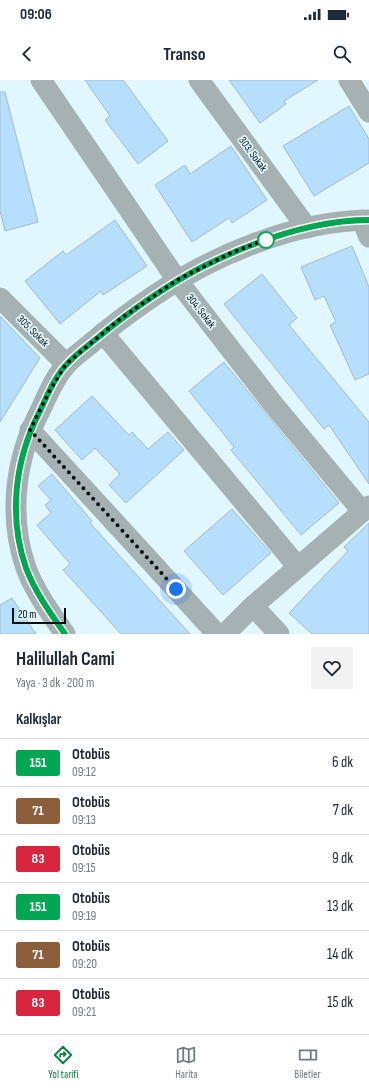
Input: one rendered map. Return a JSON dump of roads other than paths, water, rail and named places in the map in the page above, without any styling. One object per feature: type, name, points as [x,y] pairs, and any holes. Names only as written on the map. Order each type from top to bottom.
[{"type":"street","name":"304. Sokak","points":[[41,80],[177,280],[273,404],[366,509]]},
{"type":"street","name":"303. Sokak","points":[[199,80],[307,228]]},
{"type":"street","points":[[353,81],[369,112]]},
{"type":"street","points":[[65,634],[48,609],[27,569],[8,502],[30,430],[49,392],[66,364],[120,319],[177,280],[231,253],[270,238],[307,228],[367,226]]},
{"type":"street","name":"305. Sokak","points":[[0,298],[66,364]]},
{"type":"street","points":[[104,333],[298,567]]},
{"type":"street","points":[[30,430],[217,634]]},
{"type":"street","points":[[225,634],[253,606],[366,509]]},
{"type":"street","points":[[253,606],[279,634]]}]
